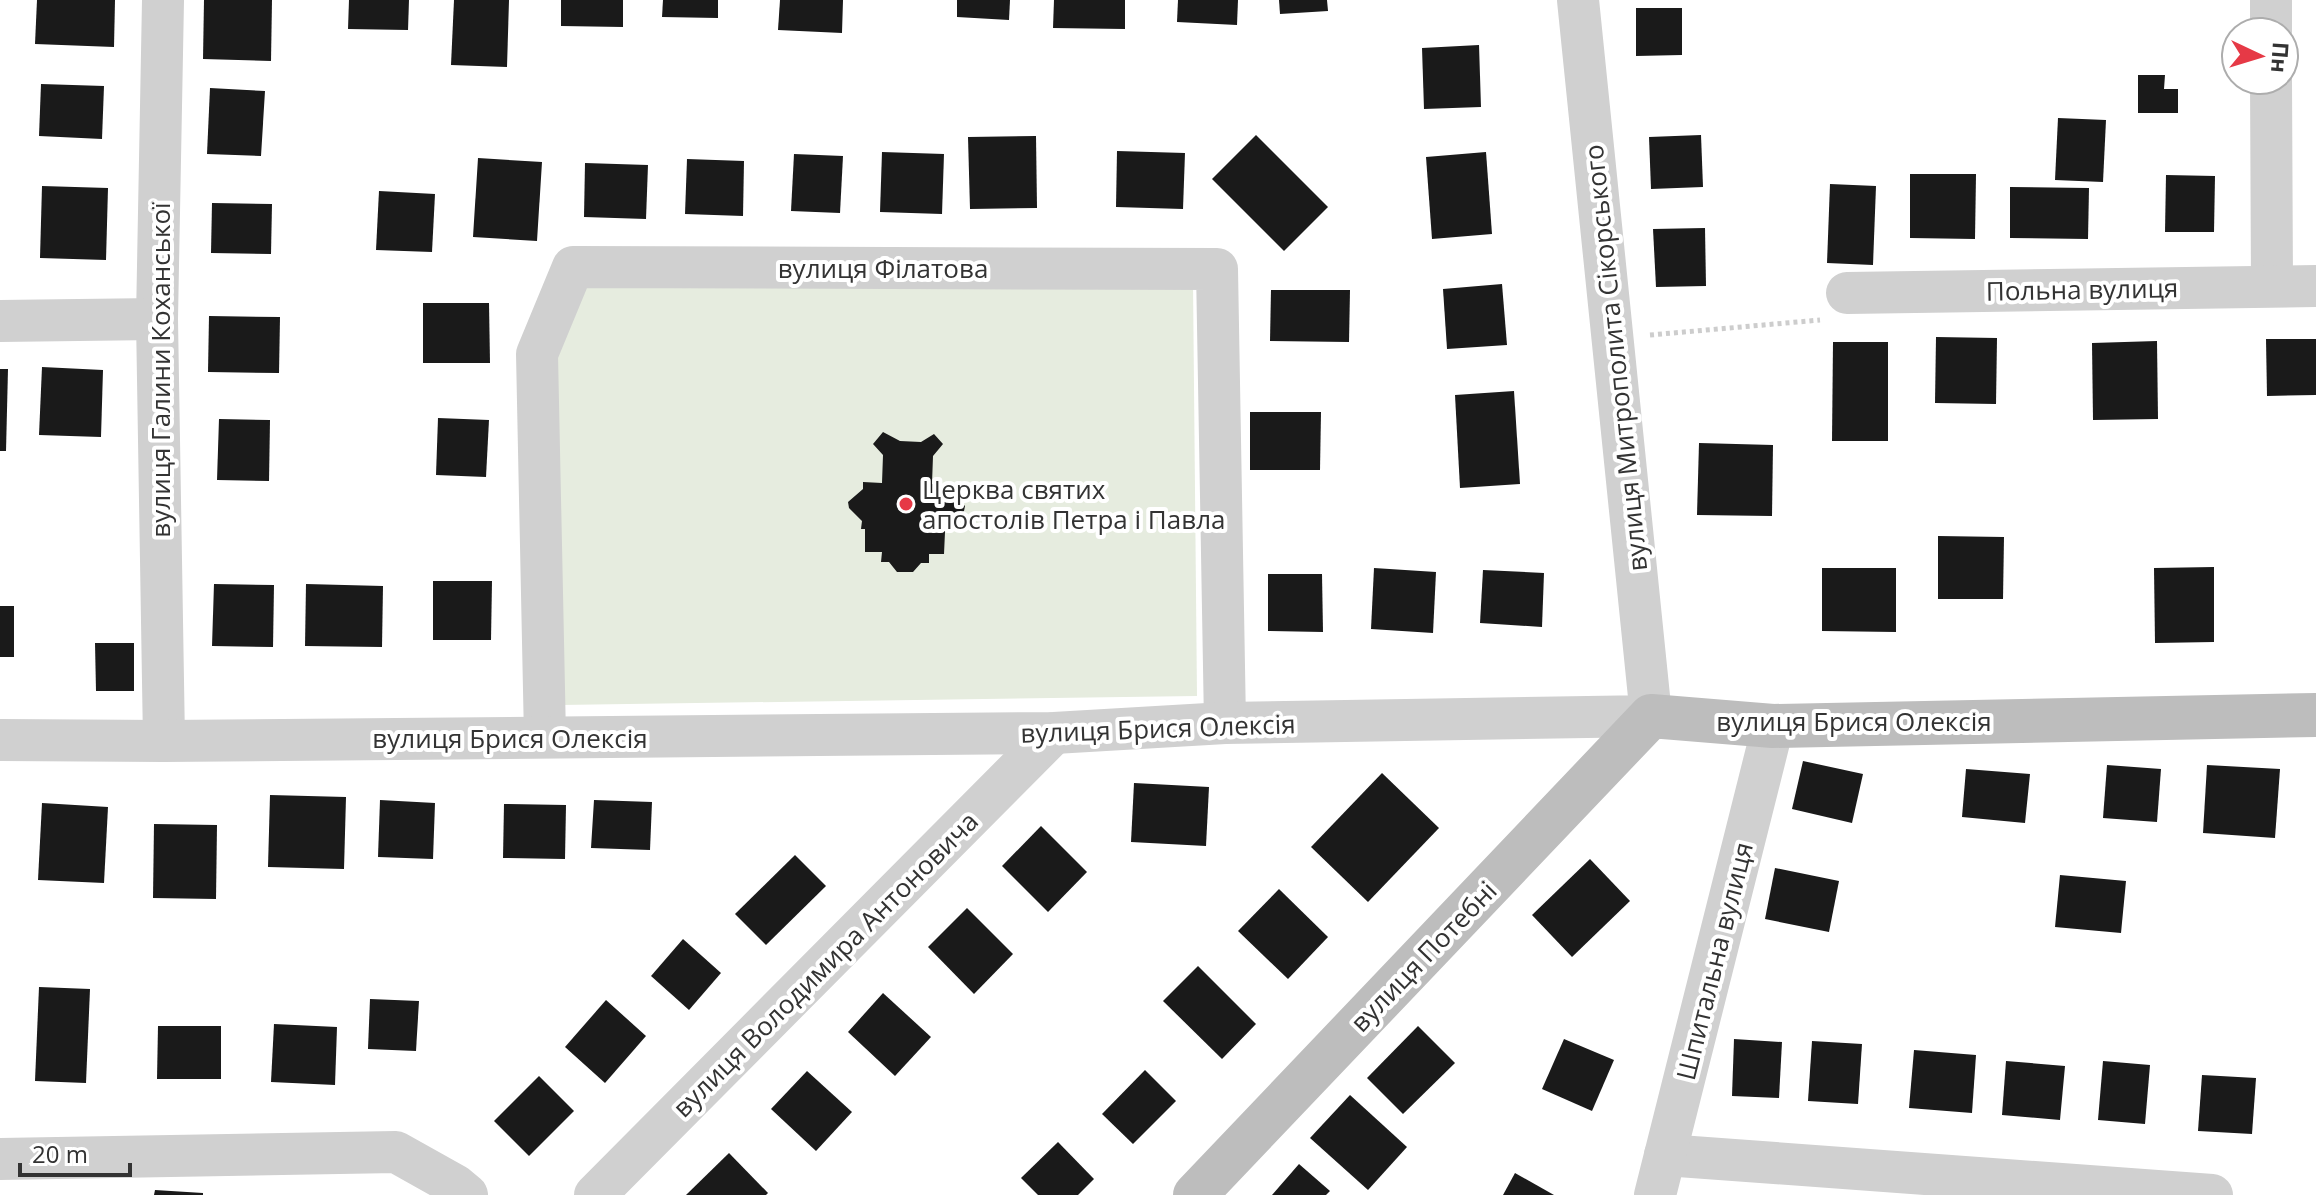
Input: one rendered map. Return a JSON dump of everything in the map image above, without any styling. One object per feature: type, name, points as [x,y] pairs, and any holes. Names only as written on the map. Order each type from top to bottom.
[{"type":"street","name":"вулиця Галини Коханської","points":[[163,0],[157,319],[164,741]]},
{"type":"street","name":"вулиця Митрополита Сікорського","points":[[1578,0],[1651,716]]},
{"type":"street","points":[[2271,96],[2272,286]]},
{"type":"street","name":"вулиця Філатова","points":[[545,737],[537,354],[573,267],[1217,269],[1225,723]]},
{"type":"street","name":"Польна вулиця","points":[[1847,293],[2316,286]]},
{"type":"street","points":[[0,321],[157,319]]},
{"type":"street","name":"вулиця Брися Олексія","points":[[0,740],[1054,733],[1225,723],[1651,716],[1773,726],[2316,715]]},
{"type":"street","name":"вулиця Потебні","points":[[1195,1195],[1651,716]]},
{"type":"street","name":"Шпитальна вулиця","points":[[1655,1195],[1773,726]]},
{"type":"street","name":"вулиця Володимира Антоновича","points":[[595,1195],[1054,733]]},
{"type":"street","points":[[0,1159],[396,1152],[467,1195]]},
{"type":"street","points":[[1665,1155],[2212,1195]]},
{"type":"path","points":[[1613,338],[1830,319],[1847,293]]},
{"type":"shaded area","points":[[584,279],[1193,283],[1197,696],[560,705],[556,357]]},
{"type":"building","points":[[37,0],[115,0],[114,47],[35,44]]},
{"type":"building","points":[[204,0],[272,0],[271,61],[203,59]]},
{"type":"building","points":[[349,0],[409,0],[408,30],[348,29]]},
{"type":"building","points":[[454,0],[509,0],[507,67],[451,65]]},
{"type":"building","points":[[561,0],[623,0],[623,27],[561,26]]},
{"type":"building","points":[[663,0],[718,0],[718,18],[662,17]]},
{"type":"building","points":[[780,0],[843,0],[842,33],[778,30]]},
{"type":"building","points":[[957,0],[1010,0],[1009,20],[957,17]]},
{"type":"building","points":[[1054,0],[1125,0],[1125,29],[1053,28]]},
{"type":"building","points":[[1178,0],[1238,0],[1237,25],[1177,22]]},
{"type":"building","points":[[1279,0],[1327,0],[1328,11],[1280,14]]},
{"type":"building","points":[[1636,8],[1682,8],[1682,55],[1636,56]]},
{"type":"building","points":[[1479,45],[1481,107],[1424,109],[1422,48]]},
{"type":"building","points":[[2138,75],[2165,75],[2164,89],[2178,89],[2178,113],[2138,113]]},
{"type":"building","points":[[41,84],[104,86],[102,139],[39,136]]},
{"type":"building","points":[[210,88],[265,91],[261,156],[207,154]]},
{"type":"building","points":[[2058,118],[2106,120],[2103,182],[2055,180]]},
{"type":"building","points":[[1256,135],[1328,207],[1284,251],[1212,179]]},
{"type":"building","points":[[1701,135],[1703,187],[1651,189],[1649,137]]},
{"type":"building","points":[[1036,136],[1037,208],[970,209],[968,137]]},
{"type":"building","points":[[1117,151],[1185,153],[1183,209],[1116,207]]},
{"type":"building","points":[[882,152],[944,154],[942,214],[880,212]]},
{"type":"building","points":[[1486,152],[1492,234],[1432,239],[1426,157]]},
{"type":"building","points":[[794,154],[843,156],[840,213],[791,211]]},
{"type":"building","points":[[478,158],[542,162],[537,241],[473,237]]},
{"type":"building","points":[[687,159],[744,161],[743,216],[685,214]]},
{"type":"building","points":[[585,163],[648,165],[646,219],[584,217]]},
{"type":"building","points":[[1910,174],[1976,174],[1975,239],[1910,238]]},
{"type":"building","points":[[2166,175],[2215,176],[2214,232],[2165,232]]},
{"type":"building","points":[[1830,184],[1876,186],[1873,265],[1827,263]]},
{"type":"building","points":[[42,186],[108,188],[106,260],[40,258]]},
{"type":"building","points":[[2010,187],[2089,188],[2088,239],[2010,238]]},
{"type":"building","points":[[379,191],[435,194],[432,252],[376,250]]},
{"type":"building","points":[[212,203],[272,204],[271,254],[211,253]]},
{"type":"building","points":[[1705,228],[1706,286],[1656,287],[1653,229]]},
{"type":"building","points":[[1502,284],[1507,345],[1447,349],[1443,289]]},
{"type":"building","points":[[1271,290],[1350,290],[1349,342],[1270,341]]},
{"type":"building","points":[[423,303],[489,303],[490,363],[423,363]]},
{"type":"building","points":[[209,316],[280,317],[279,373],[208,372]]},
{"type":"building","points":[[1936,337],[1997,338],[1996,404],[1935,403]]},
{"type":"building","points":[[2266,339],[2316,339],[2316,395],[2267,396]]},
{"type":"building","points":[[2157,341],[2158,419],[2093,420],[2092,343]]},
{"type":"building","points":[[1833,342],[1888,342],[1888,441],[1832,441]]},
{"type":"building","points":[[42,367],[103,370],[101,437],[39,435]]},
{"type":"building","points":[[0,369],[8,369],[6,451],[0,451]]},
{"type":"building","points":[[1514,391],[1520,484],[1460,488],[1455,395]]},
{"type":"building","points":[[1250,412],[1321,412],[1320,470],[1250,470]]},
{"type":"building","points":[[438,418],[489,420],[486,477],[436,475]]},
{"type":"building","points":[[219,419],[270,420],[269,481],[217,480]]},
{"type":"building","name":"Церква святих апостолів Петра і Павла","points":[[883,432],[900,441],[921,442],[934,434],[943,444],[933,456],[932,484],[951,485],[951,492],[965,506],[964,511],[950,523],[950,532],[945,532],[944,554],[929,554],[929,563],[921,563],[913,572],[897,572],[889,562],[881,562],[882,552],[865,552],[865,529],[861,529],[862,521],[849,508],[848,502],[863,489],[863,482],[882,483],[883,455],[873,444]]},
{"type":"building","points":[[1699,443],[1773,445],[1772,516],[1697,515]]},
{"type":"building","points":[[1938,536],[2004,537],[2003,599],[1938,599]]},
{"type":"building","points":[[2214,567],[2214,642],[2155,643],[2154,568]]},
{"type":"building","points":[[1374,568],[1436,572],[1433,633],[1371,629]]},
{"type":"building","points":[[1822,568],[1896,568],[1896,632],[1822,631]]},
{"type":"building","points":[[1483,570],[1544,573],[1542,627],[1480,623]]},
{"type":"building","points":[[1268,574],[1322,574],[1323,632],[1268,631]]},
{"type":"building","points":[[433,581],[492,581],[491,640],[433,640]]},
{"type":"building","points":[[214,584],[274,585],[273,647],[212,646]]},
{"type":"building","points":[[306,584],[383,586],[382,647],[305,646]]},
{"type":"building","points":[[0,606],[14,606],[14,657],[0,657]]},
{"type":"building","points":[[95,643],[134,643],[134,691],[96,691]]},
{"type":"building","points":[[1803,761],[1863,774],[1852,823],[1792,809]]},
{"type":"building","points":[[2107,765],[2161,769],[2157,822],[2103,818]]},
{"type":"building","points":[[2207,765],[2280,769],[2275,838],[2203,833]]},
{"type":"building","points":[[1966,769],[2030,774],[2025,823],[1962,817]]},
{"type":"building","points":[[1382,773],[1439,828],[1368,902],[1311,847]]},
{"type":"building","points":[[1134,783],[1209,787],[1206,846],[1131,842]]},
{"type":"building","points":[[270,795],[346,797],[344,869],[268,867]]},
{"type":"building","points":[[380,800],[435,803],[433,859],[378,857]]},
{"type":"building","points":[[594,800],[652,802],[650,850],[591,848]]},
{"type":"building","points":[[42,803],[108,807],[104,883],[38,880]]},
{"type":"building","points":[[504,804],[566,805],[565,859],[503,858]]},
{"type":"building","points":[[154,824],[217,825],[216,899],[153,898]]},
{"type":"building","points":[[1041,826],[1087,872],[1048,912],[1002,866]]},
{"type":"building","points":[[795,855],[826,886],[766,945],[735,914]]},
{"type":"building","points":[[1590,859],[1630,901],[1572,957],[1532,915]]},
{"type":"building","points":[[1775,868],[1839,881],[1829,932],[1765,919]]},
{"type":"building","points":[[2060,875],[2126,881],[2121,933],[2055,927]]},
{"type":"building","points":[[1279,889],[1328,937],[1288,979],[1238,931]]},
{"type":"building","points":[[967,908],[1013,954],[974,994],[928,947]]},
{"type":"building","points":[[683,939],[721,973],[689,1010],[651,976]]},
{"type":"building","points":[[1198,966],[1256,1024],[1222,1059],[1163,1001]]},
{"type":"building","points":[[39,987],[90,989],[86,1083],[35,1081]]},
{"type":"building","points":[[883,993],[931,1037],[895,1076],[848,1032]]},
{"type":"building","points":[[370,999],[419,1001],[416,1051],[368,1049]]},
{"type":"building","points":[[606,1000],[646,1036],[605,1083],[565,1047]]},
{"type":"building","points":[[274,1024],[337,1027],[335,1085],[271,1082]]},
{"type":"building","points":[[158,1026],[221,1026],[221,1079],[157,1079]]},
{"type":"building","points":[[1418,1026],[1455,1063],[1403,1114],[1367,1078]]},
{"type":"building","points":[[1564,1039],[1614,1060],[1592,1111],[1542,1089]]},
{"type":"building","points":[[1734,1039],[1782,1042],[1779,1098],[1732,1096]]},
{"type":"building","points":[[1812,1041],[1862,1044],[1858,1104],[1808,1101]]},
{"type":"building","points":[[1914,1050],[1976,1055],[1972,1113],[1909,1108]]},
{"type":"building","points":[[2006,1061],[2065,1066],[2060,1120],[2002,1115]]},
{"type":"building","points":[[2103,1061],[2150,1065],[2145,1124],[2098,1120]]},
{"type":"building","points":[[1145,1070],[1176,1101],[1133,1144],[1102,1114]]},
{"type":"building","points":[[807,1071],[852,1112],[816,1151],[771,1109]]},
{"type":"building","points":[[2202,1075],[2256,1078],[2252,1134],[2198,1131]]},
{"type":"building","points":[[539,1076],[574,1111],[529,1156],[494,1121]]},
{"type":"building","points":[[1350,1095],[1407,1147],[1368,1190],[1310,1138]]},
{"type":"building","points":[[1058,1142],[1094,1179],[1078,1195],[1038,1195],[1021,1178]]},
{"type":"building","points":[[729,1153],[768,1193],[766,1195],[686,1195]]},
{"type":"building","points":[[1299,1164],[1330,1191],[1326,1195],[1272,1195]]},
{"type":"building","points":[[1515,1173],[1554,1195],[1503,1195]]},
{"type":"building","points":[[155,1190],[203,1193],[203,1195],[154,1195]]},
{"type":"place","name":"Церква святих апостолів Петра і Павла","points":[[906,504]]}]
